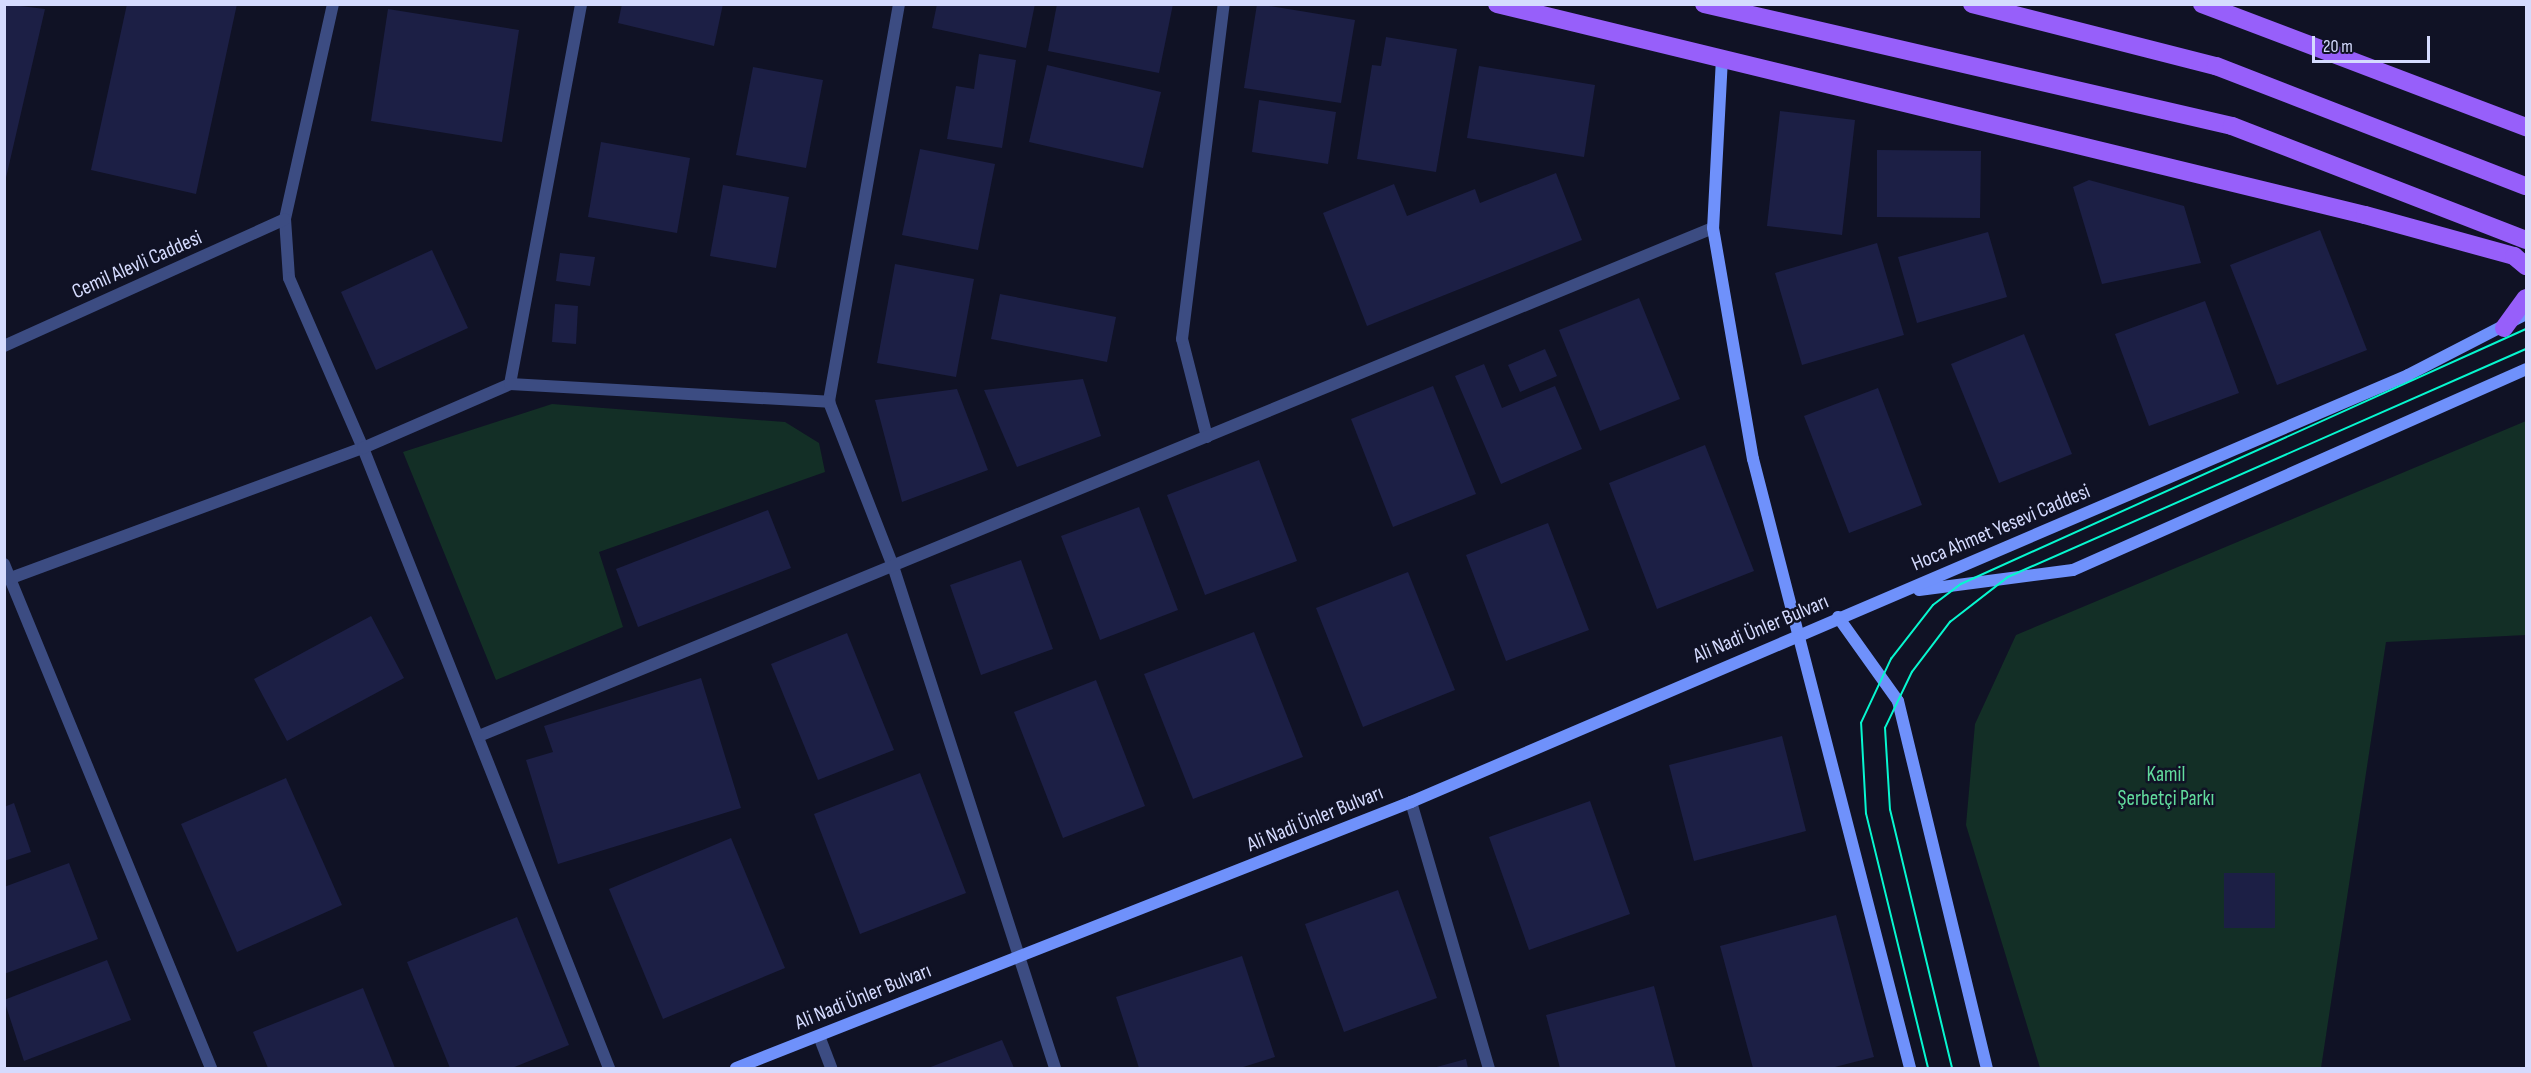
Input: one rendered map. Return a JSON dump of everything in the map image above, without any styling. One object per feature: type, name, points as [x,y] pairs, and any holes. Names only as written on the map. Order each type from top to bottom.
[{"type":"main road","points":[[1497,4],[2365,215],[2514,256],[2526,266]]},
{"type":"main road","points":[[1704,4],[2232,126],[2405,190],[2526,240]]},
{"type":"main road","points":[[1972,4],[2216,66],[2436,147],[2526,186]]},
{"type":"main road","points":[[2202,4],[2526,126]]},
{"type":"main road","points":[[2504,327],[2526,298]]},
{"type":"street","points":[[333,4],[285,219],[289,278],[363,448],[609,1068]]},
{"type":"street","points":[[510,384],[581,4]]},
{"type":"street","points":[[899,4],[829,402],[893,566],[1054,1068]]},
{"type":"street","points":[[1207,437],[1182,339],[1224,4]]},
{"type":"street","points":[[1722,58],[1713,228],[1753,459],[1910,1068]]},
{"type":"street","name":"Cemil Alevli Caddesi","points":[[4,346],[285,219]]},
{"type":"street","points":[[479,736],[1713,228]]},
{"type":"street","name":"Hoca Ahmet Yesevi Caddesi","points":[[1903,592],[2408,375],[2526,314]]},
{"type":"street","name":"Hoca Ahmet Yesevi Caddesi","points":[[1903,592],[2073,570],[2526,369]]},
{"type":"street","points":[[11,578],[363,448],[510,384],[829,402]]},
{"type":"street","points":[[4,564],[211,1068]]},
{"type":"street","name":"Ali Nadi Ünler Bulvarı","points":[[736,1068],[1411,802],[1799,633],[1903,592]]},
{"type":"street","points":[[1838,617],[1898,701],[1987,1068]]},
{"type":"street","points":[[1411,802],[1489,1068]]},
{"type":"street","points":[[819,1036],[831,1068]]},
{"type":"green space","points":[[552,404],[785,422],[819,443],[825,472],[599,552],[623,627],[496,680],[403,452]]},
{"type":"green space","name":"Kamil Şerbetçi Parkı","points":[[2526,421],[2526,635],[2386,642],[2321,1068],[2040,1068],[1966,825],[1975,724],[2016,635]]},
{"type":"building","points":[[4,4],[45,9],[5,182],[4,182]]},
{"type":"building","points":[[127,4],[237,4],[196,194],[91,170]]},
{"type":"building","points":[[622,4],[723,4],[714,46],[618,23]]},
{"type":"building","points":[[937,4],[1035,4],[1026,48],[932,28]]},
{"type":"building","points":[[1057,4],[1173,4],[1159,73],[1048,51]]},
{"type":"building","points":[[1257,4],[1355,20],[1341,103],[1244,88]]},
{"type":"building","points":[[388,9],[519,30],[502,142],[371,121]]},
{"type":"building","points":[[1386,37],[1457,49],[1436,172],[1357,159],[1372,65],[1381,66]]},
{"type":"building","points":[[979,54],[1016,60],[1002,148],[947,139],[956,86],[974,89]]},
{"type":"building","points":[[1047,65],[1161,92],[1143,168],[1029,142]]},
{"type":"building","points":[[1479,66],[1595,85],[1584,157],[1467,138]]},
{"type":"building","points":[[753,67],[823,80],[806,168],[736,155]]},
{"type":"building","points":[[1259,100],[1336,112],[1328,164],[1252,152]]},
{"type":"building","points":[[1780,111],[1855,120],[1842,235],[1767,226]]},
{"type":"building","points":[[601,142],[690,158],[677,233],[588,217]]},
{"type":"building","points":[[920,149],[995,164],[978,250],[902,235]]},
{"type":"building","points":[[1877,150],[1981,151],[1980,218],[1877,217]]},
{"type":"building","points":[[1556,173],[1582,240],[1367,326],[1323,213],[1394,184],[1407,216],[1475,189],[1480,203]]},
{"type":"building","points":[[2089,180],[2184,206],[2201,263],[2102,284],[2073,187]]},
{"type":"building","points":[[723,185],[789,197],[776,268],[710,256]]},
{"type":"building","points":[[2320,230],[2367,350],[2277,385],[2230,265]]},
{"type":"building","points":[[1988,232],[2007,297],[1917,323],[1898,257]]},
{"type":"building","points":[[1877,243],[1904,335],[1802,365],[1775,273]]},
{"type":"building","points":[[432,250],[468,328],[376,370],[341,292]]},
{"type":"building","points":[[560,253],[595,257],[590,286],[556,281]]},
{"type":"building","points":[[895,264],[974,279],[956,377],[877,363]]},
{"type":"building","points":[[1000,294],[1116,317],[1107,362],[991,339]]},
{"type":"building","points":[[1639,298],[1680,399],[1600,431],[1559,330]]},
{"type":"building","points":[[2205,301],[2239,393],[2149,426],[2115,334]]},
{"type":"building","points":[[555,304],[578,306],[576,344],[552,342]]},
{"type":"building","points":[[2024,334],[2072,454],[1999,483],[1951,364]]},
{"type":"building","points":[[1545,349],[1557,376],[1520,392],[1508,365]]},
{"type":"building","points":[[1484,364],[1502,408],[1555,386],[1582,449],[1501,484],[1455,376]]},
{"type":"building","points":[[1083,379],[1101,436],[1017,467],[984,390]]},
{"type":"building","points":[[1433,386],[1476,494],[1393,527],[1351,419]]},
{"type":"building","points":[[1878,388],[1922,505],[1849,533],[1804,416]]},
{"type":"building","points":[[957,389],[988,470],[902,502],[875,400]]},
{"type":"building","points":[[1705,445],[1754,571],[1657,609],[1609,483]]},
{"type":"building","points":[[1259,460],[1297,561],[1205,595],[1167,495]]},
{"type":"building","points":[[1139,507],[1178,610],[1100,640],[1061,536]]},
{"type":"building","points":[[768,510],[791,568],[638,627],[616,569]]},
{"type":"building","points":[[1548,523],[1589,630],[1506,661],[1466,555]]},
{"type":"building","points":[[1021,560],[1053,649],[981,675],[950,585]]},
{"type":"building","points":[[1408,572],[1455,690],[1363,727],[1316,608]]},
{"type":"building","points":[[371,616],[404,678],[287,741],[254,679]]},
{"type":"building","points":[[1254,632],[1303,757],[1193,799],[1144,674]]},
{"type":"building","points":[[847,633],[894,750],[818,780],[771,664]]},
{"type":"building","points":[[701,678],[741,808],[558,864],[526,760],[553,752],[544,726]]},
{"type":"building","points":[[1096,680],[1145,806],[1063,838],[1014,712]]},
{"type":"building","points":[[1782,736],[1806,831],[1694,861],[1669,765]]},
{"type":"building","points":[[920,773],[966,893],[860,934],[814,814]]},
{"type":"building","points":[[286,778],[342,905],[237,952],[181,824]]},
{"type":"building","points":[[1590,801],[1630,914],[1529,950],[1489,837]]},
{"type":"building","points":[[14,803],[31,852],[4,861],[4,807]]},
{"type":"building","points":[[731,838],[785,968],[663,1019],[609,889]]},
{"type":"building","points":[[69,863],[98,939],[4,974],[4,887]]},
{"type":"building","points":[[2224,873],[2275,873],[2275,928],[2224,928]]},
{"type":"building","points":[[1398,890],[1437,998],[1344,1032],[1305,924]]},
{"type":"building","points":[[1836,915],[1874,1057],[1831,1068],[1753,1068],[1720,946]]},
{"type":"building","points":[[517,917],[569,1045],[512,1068],[450,1068],[407,962]]},
{"type":"building","points":[[1242,956],[1275,1057],[1240,1068],[1139,1068],[1116,997]]},
{"type":"building","points":[[107,960],[131,1020],[24,1061],[4,1000]]},
{"type":"building","points":[[1654,986],[1676,1068],[1560,1068],[1546,1015]]},
{"type":"building","points":[[363,988],[395,1068],[268,1068],[253,1032]]},
{"type":"building","points":[[1002,1040],[1014,1068],[928,1068]]},
{"type":"building","points":[[1466,1059],[1468,1068],[1433,1068]]},
{"type":"tram line","points":[[1928,1068],[1866,814],[1861,723],[1891,659],[1933,605],[1961,584],[2526,329]]},
{"type":"tram line","points":[[1952,1068],[1890,810],[1885,728],[1912,672],[1950,622],[2008,577],[2526,349]]}]
